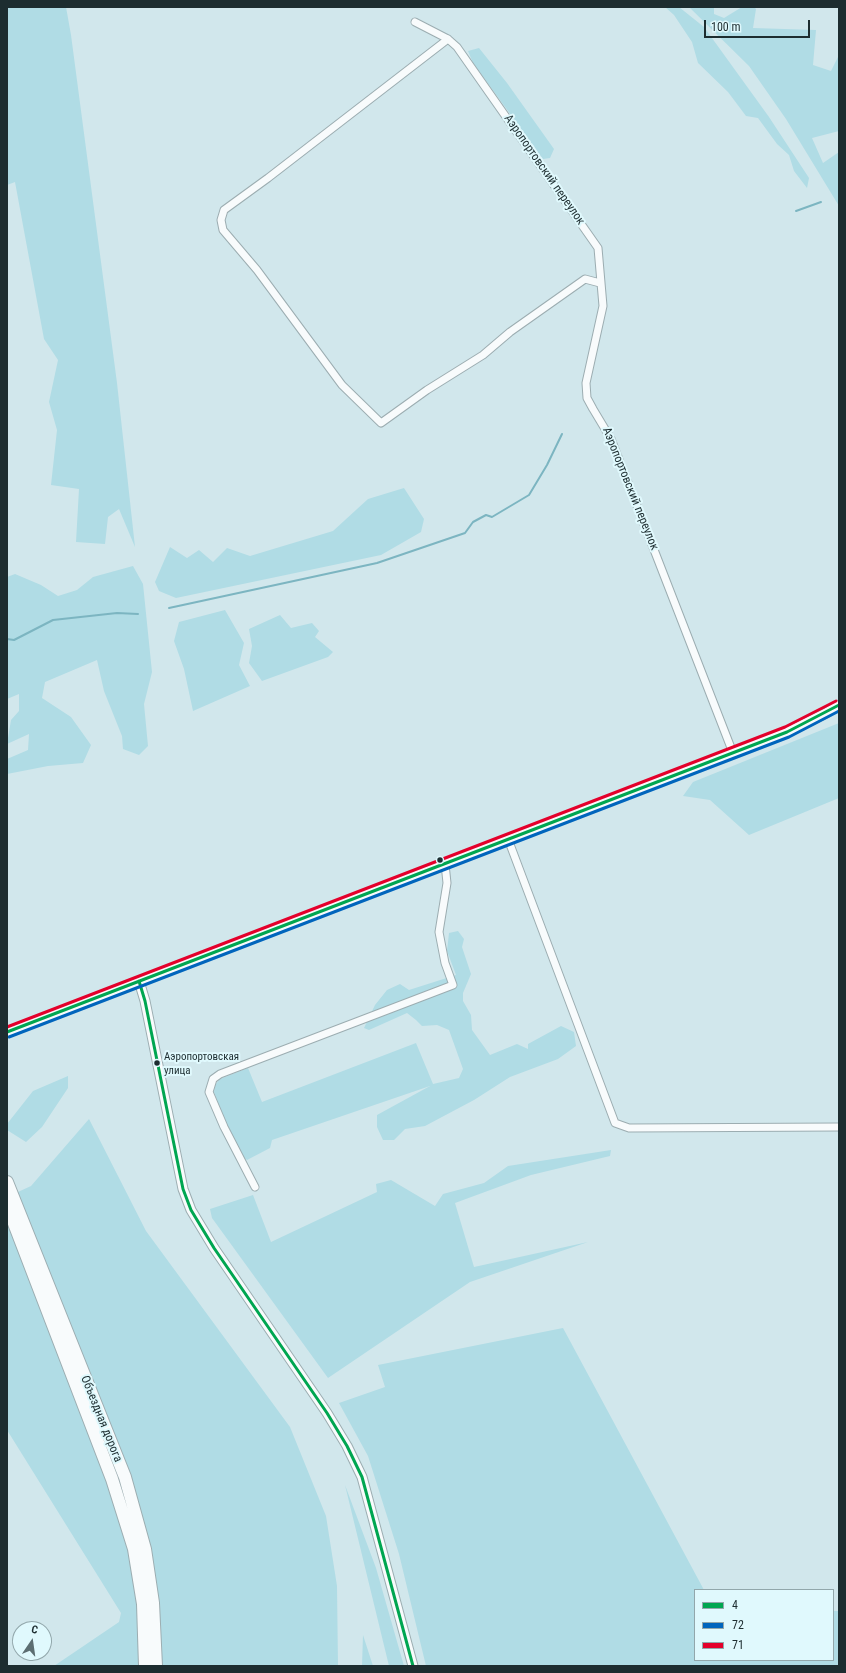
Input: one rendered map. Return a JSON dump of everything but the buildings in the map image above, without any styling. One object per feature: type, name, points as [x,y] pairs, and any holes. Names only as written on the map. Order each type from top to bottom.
[{"type":"highway","name":"Объездная дорога","points":[[7,1182],[125,1477],[145,1549],[153,1603],[156,1666]]},
{"type":"highway","name":"Объездная дорога","points":[[7,1205],[112,1478],[134,1549],[142,1604],[145,1666]]},
{"type":"main road","points":[[7,1032],[787,732],[826,714],[839,705]]},
{"type":"main road","points":[[139,981],[145,1001],[183,1188],[189,1205],[214,1248],[327,1413],[347,1446],[362,1476],[413,1666]]},
{"type":"street","name":"Аэропортовский переулок","points":[[415,22],[448,39],[457,47],[598,248],[603,306],[586,383],[587,398],[592,409],[611,439],[733,753]]},
{"type":"street","points":[[448,39],[268,178],[224,210],[220,220],[223,230],[257,270],[342,385],[381,424],[427,390],[483,355],[522,323],[585,279],[600,283]]},
{"type":"street","points":[[508,839],[615,1123],[629,1128],[839,1127]]},
{"type":"street","points":[[255,1187],[208,1092],[213,1079],[220,1074],[453,985],[445,963],[439,932],[447,883],[445,864]]},
{"type":"shaded area","points":[[7,7],[66,7],[117,383],[135,547],[119,509],[108,517],[105,544],[76,542],[79,489],[51,485],[57,430],[49,402],[58,360],[44,339],[15,182],[7,185]]},
{"type":"shaded area","points":[[665,7],[679,7],[704,27],[769,117],[809,178],[807,188],[794,171],[789,155],[777,144],[758,118],[746,116],[728,92],[698,63],[692,42],[674,15]]},
{"type":"shaded area","points":[[689,7],[714,7],[714,14],[724,18],[742,7],[754,7],[756,9],[753,28],[816,30],[813,65],[831,71],[839,55],[839,131],[812,138],[823,163],[839,152],[839,206],[786,119],[749,66]]},
{"type":"shaded area","points":[[479,48],[507,83],[554,149],[550,158],[543,159],[473,63],[468,51]]},
{"type":"shaded area","points":[[404,488],[424,519],[421,532],[381,555],[176,598],[159,591],[155,582],[170,547],[187,558],[199,550],[213,562],[227,548],[250,556],[333,531],[368,499]]},
{"type":"shaded area","points":[[133,566],[143,584],[152,672],[144,704],[148,746],[139,755],[123,749],[122,736],[104,691],[97,660],[45,682],[42,698],[71,717],[91,745],[83,763],[48,766],[7,774],[7,759],[28,750],[29,734],[7,744],[11,720],[19,711],[19,694],[7,699],[7,577],[15,574],[41,585],[58,596],[77,590],[93,577]]},
{"type":"shaded area","points":[[225,610],[244,643],[239,665],[250,686],[193,711],[184,669],[174,641],[179,622]]},
{"type":"shaded area","points":[[280,615],[291,628],[312,623],[319,631],[315,637],[333,652],[328,657],[262,681],[249,663],[252,646],[249,629]]},
{"type":"shaded area","points":[[839,723],[839,798],[749,835],[710,800],[683,796],[693,782]]},
{"type":"shaded area","points":[[458,931],[464,939],[462,947],[471,974],[463,993],[463,1001],[471,1015],[472,1030],[490,1055],[517,1044],[528,1049],[528,1044],[561,1026],[574,1032],[576,1046],[558,1059],[510,1077],[474,1100],[425,1126],[405,1129],[394,1140],[383,1140],[377,1127],[377,1115],[430,1086],[272,1140],[270,1148],[247,1160],[243,1157],[227,1127],[214,1092],[215,1085],[220,1079],[248,1068],[262,1102],[416,1043],[433,1084],[459,1078],[463,1069],[449,1030],[437,1025],[422,1026],[407,1013],[369,1030],[364,1028],[375,1005],[387,990],[400,984],[409,990],[456,975],[447,951],[449,933]]},
{"type":"shaded area","points":[[68,1076],[68,1088],[42,1127],[26,1142],[7,1130],[7,1124],[33,1091]]},
{"type":"shaded area","points":[[89,1119],[146,1231],[290,1427],[326,1516],[337,1586],[338,1666],[54,1666],[119,1622],[121,1613],[7,1430],[7,1197],[31,1186]]},
{"type":"shaded area","points":[[611,1150],[610,1156],[531,1175],[455,1203],[474,1267],[588,1242],[470,1282],[328,1378],[212,1218],[210,1209],[253,1195],[271,1242],[377,1192],[376,1184],[391,1180],[435,1206],[443,1194],[484,1183],[508,1166]]},
{"type":"shaded area","points":[[563,1328],[703,1589],[694,1589],[694,1661],[834,1661],[834,1611],[839,1611],[839,1666],[426,1666],[399,1554],[368,1456],[339,1403],[385,1387],[378,1365]]},
{"type":"shaded area","points":[[345,1485],[376,1568],[404,1666],[389,1666]]},
{"type":"shaded area","points":[[363,1635],[373,1666],[362,1666]]},
{"type":"waterway","points":[[796,211],[821,202]]},
{"type":"waterway","points":[[169,608],[377,563],[465,533],[473,522],[486,515],[492,517],[529,495],[547,465],[562,434]]},
{"type":"waterway","points":[[7,639],[14,640],[53,620],[117,613],[138,614]]},
{"type":"transit line","name":"71","points":[[7,1027],[785,727],[836,701]]},
{"type":"transit line","name":"4","points":[[7,1032],[787,732],[839,705]]},
{"type":"transit line","name":"72","points":[[9,1037],[789,737],[839,711]]},
{"type":"transit line","name":"4","points":[[139,981],[145,1001],[183,1189],[191,1210],[214,1248],[327,1413],[347,1446],[362,1477],[413,1666]]},
{"type":"place","name":"Аэропортовская улица","points":[[157,1063]]}]
